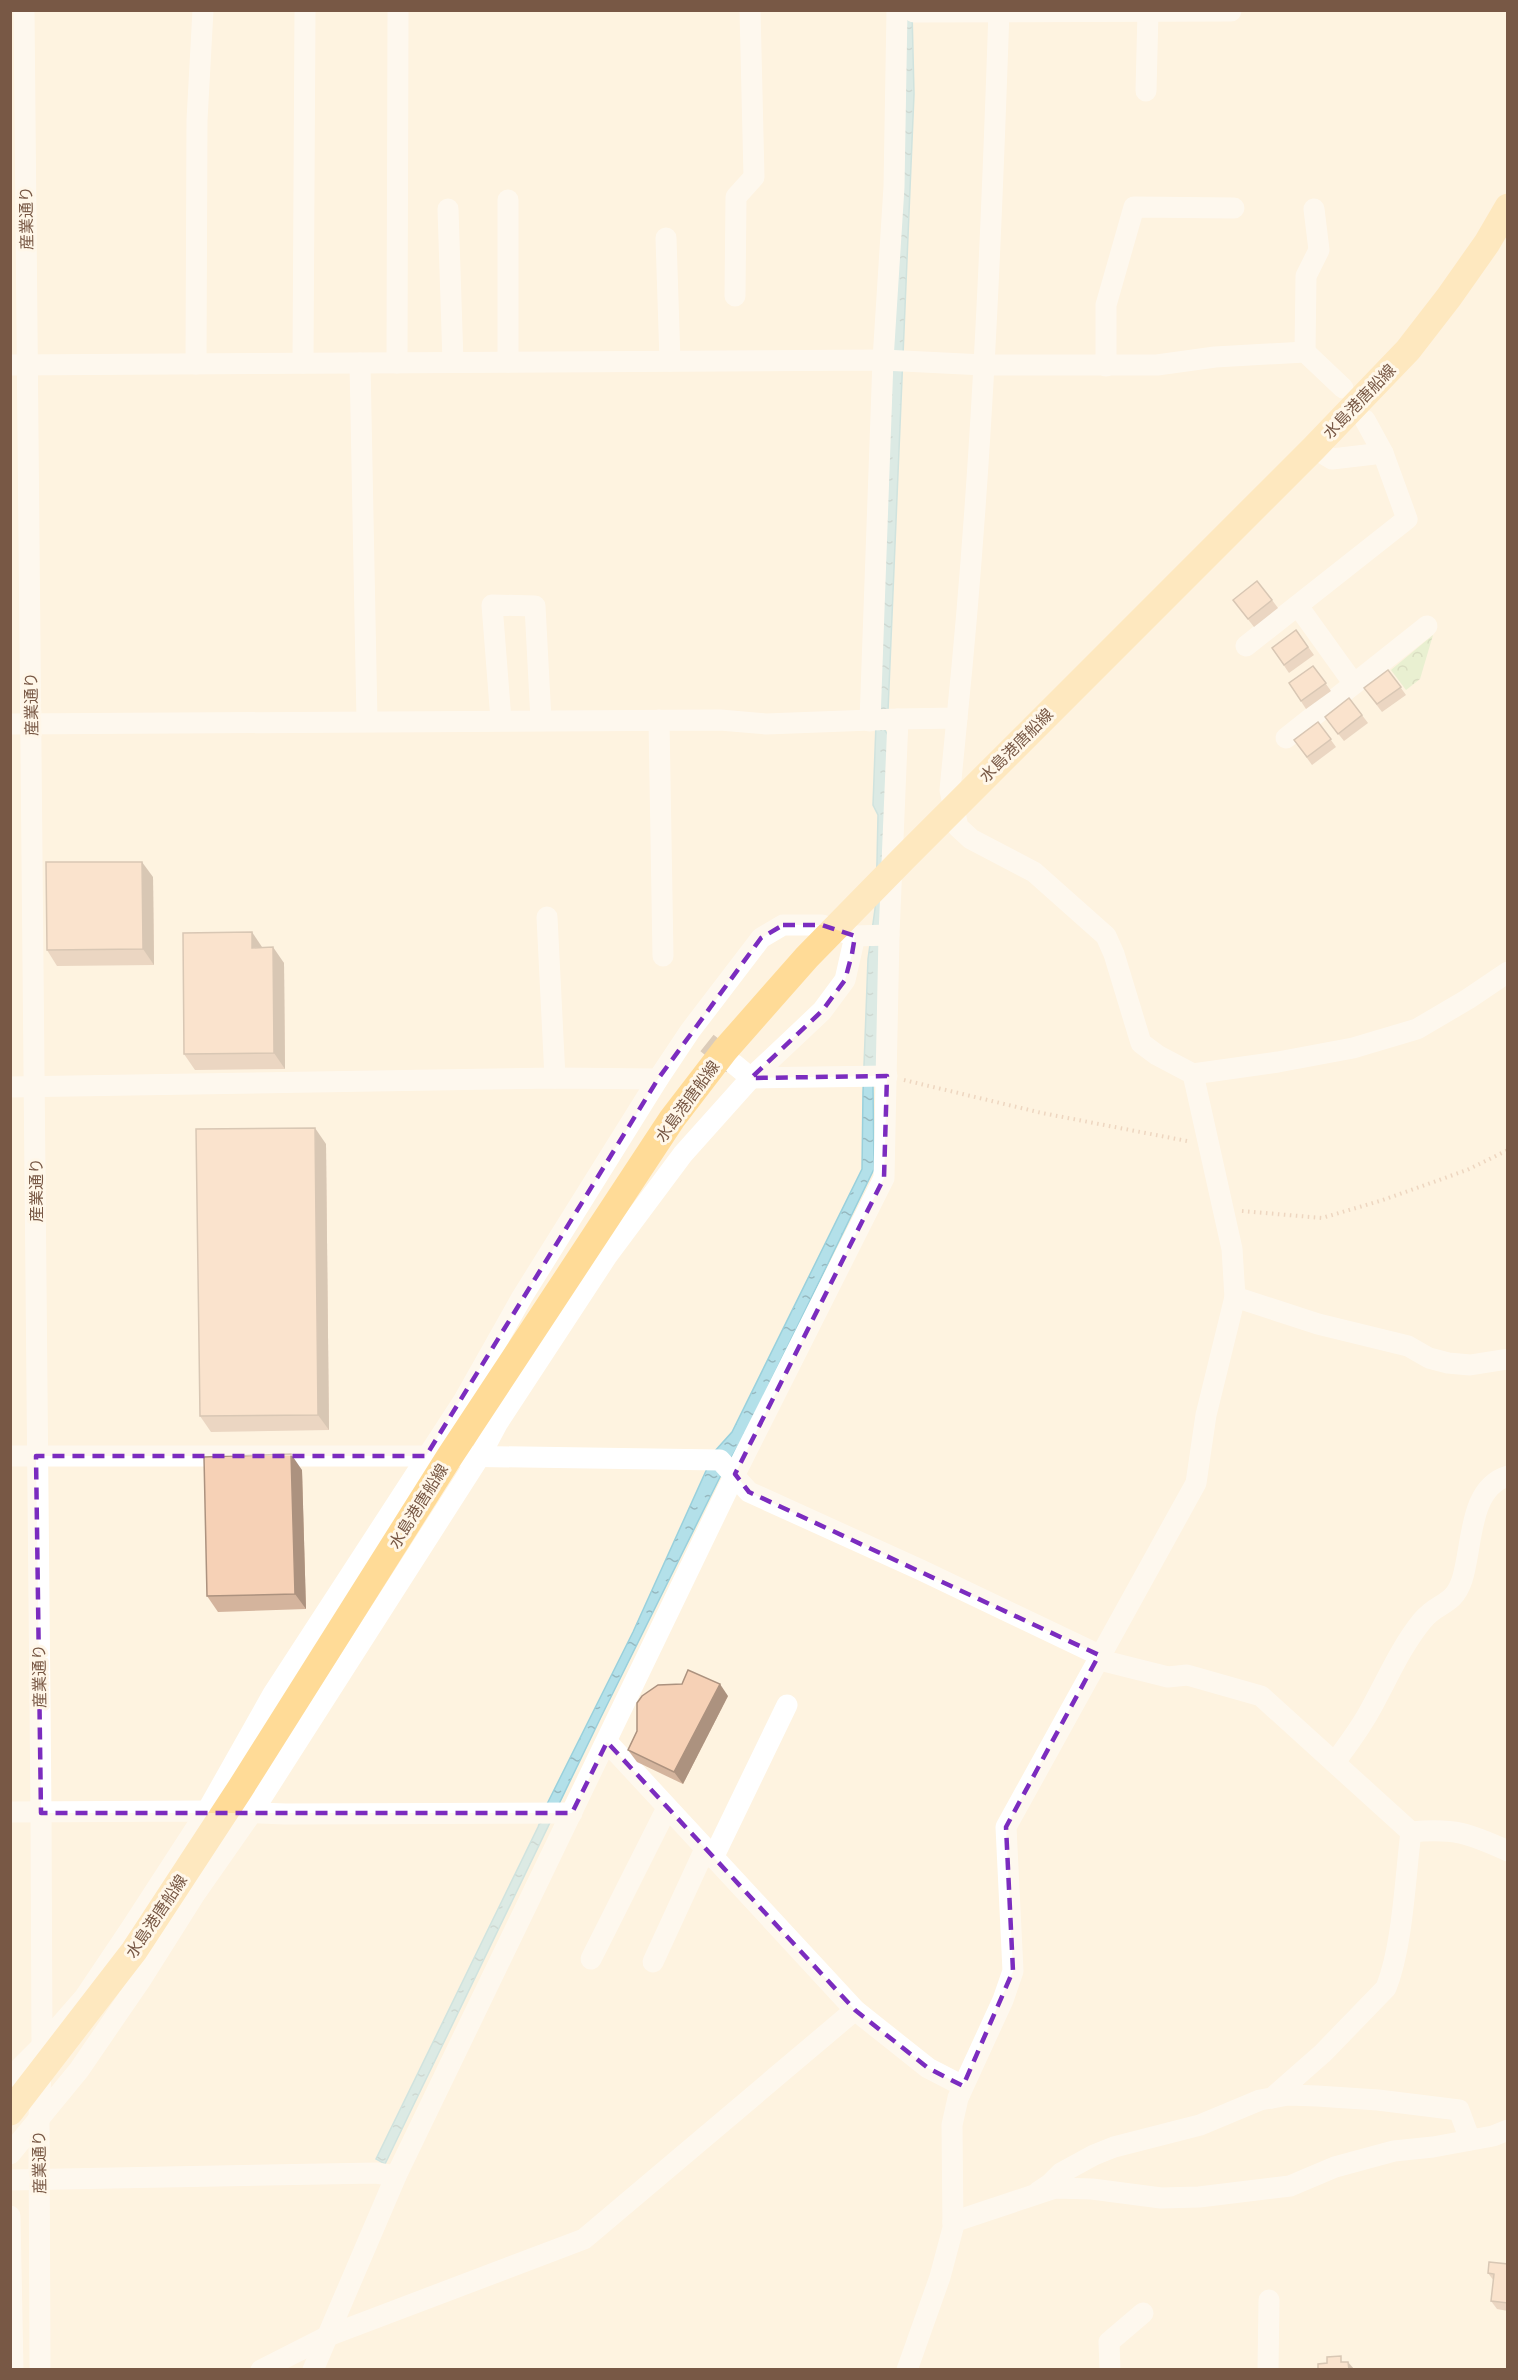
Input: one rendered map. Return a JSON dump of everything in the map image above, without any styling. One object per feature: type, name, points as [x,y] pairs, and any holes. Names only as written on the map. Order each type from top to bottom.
[{"type":"main road","name":"水島港唐船線","points":[[10,2112],[246,1800],[438,1456],[672,1119],[725,1050],[807,957],[1314,448],[1408,350],[1487,243],[1508,207]]},
{"type":"street","name":"産業通り","points":[[24,10],[19,365],[21,724],[35,1087],[42,2046],[39,2120],[40,2370]]},
{"type":"street","points":[[196,364],[197,120],[203,10]]},
{"type":"street","points":[[303,363],[305,10]]},
{"type":"street","points":[[397,363],[398,10]]},
{"type":"street","points":[[735,296],[736,197],[754,177],[750,10]]},
{"type":"street","points":[[870,721],[883,360],[894,187],[897,10]]},
{"type":"street","points":[[911,10],[914,12],[1230,11]]},
{"type":"street","points":[[999,12],[984,365],[972,572],[950,790],[958,826],[971,839],[1034,872],[1106,936],[1114,954],[1141,1043],[1156,1055],[1193,1074],[1353,1048],[1417,1029],[1508,972]]},
{"type":"street","points":[[1146,91],[1148,12]]},
{"type":"street","points":[[508,201],[508,362]]},
{"type":"street","points":[[1106,366],[1106,305],[1134,207],[1234,208]]},
{"type":"street","points":[[448,209],[453,362]]},
{"type":"street","points":[[1305,352],[1306,276],[1319,250],[1314,209]]},
{"type":"street","points":[[666,238],[670,361]]},
{"type":"street","points":[[19,365],[883,360],[984,365],[1106,366],[1156,365],[1215,357],[1305,352],[1343,388]]},
{"type":"street","points":[[360,363],[368,720]]},
{"type":"street","points":[[1246,646],[1407,519],[1383,453],[1365,420]]},
{"type":"street","points":[[1314,448],[1332,459],[1383,453]]},
{"type":"street","points":[[501,720],[492,605],[535,606],[541,720]]},
{"type":"street","points":[[1298,606],[1354,684]]},
{"type":"street","points":[[1286,738],[1427,626]]},
{"type":"street","points":[[21,724],[368,720],[720,720],[766,724],[957,718]]},
{"type":"street","points":[[313,2370],[396,2176],[735,1474],[884,1178],[898,719]]},
{"type":"street","points":[[659,720],[663,956]]},
{"type":"street","points":[[547,918],[555,1078]]},
{"type":"street","points":[[10,2078],[84,1998],[132,1928],[207,1810],[273,1694],[438,1456],[464,1400],[522,1297],[658,1079],[699,1037],[761,938],[783,925],[822,925],[855,936],[890,935]]},
{"type":"street","points":[[10,2154],[79,2070],[246,1800],[480,1456],[497,1424],[607,1256],[683,1154],[751,1078],[822,1011],[844,980],[855,936]]},
{"type":"street","points":[[734,1064],[751,1078],[887,1077]]},
{"type":"street","points":[[907,2370],[940,2277],[953,2222],[952,2125],[958,2098],[1003,2000],[1012,1971],[1006,1827],[1196,1483],[1206,1415],[1235,1297],[1232,1249],[1193,1074]]},
{"type":"street","points":[[10,1087],[555,1078],[658,1079]]},
{"type":"street","points":[[1235,1297],[1318,1324],[1408,1346],[1429,1358],[1448,1363],[1470,1365],[1508,1359]]},
{"type":"street","points":[[10,1456],[480,1456],[720,1460],[749,1492],[921,1570],[1099,1655],[1108,1662],[1168,1677],[1186,1675],[1261,1696],[1412,1832],[1451,1830],[1477,1837],[1508,1851]]},
{"type":"street","points":[[1335,1762],[1368,1714],[1401,1653],[1421,1622],[1432,1609],[1455,1597],[1462,1579],[1482,1497],[1490,1484],[1508,1476]]},
{"type":"street","points":[[653,1962],[787,1705]]},
{"type":"street","points":[[607,1742],[855,2010],[928,2068],[963,2086]]},
{"type":"street","points":[[10,1812],[207,1810],[246,1800],[285,1814],[573,1812]]},
{"type":"street","points":[[591,1959],[667,1808]]},
{"type":"street","points":[[1272,2098],[1323,2053],[1386,1988],[1391,1976],[1398,1935],[1412,1832]]},
{"type":"street","points":[[261,2370],[328,2336],[584,2239],[855,2010]]},
{"type":"street","points":[[1027,2199],[1050,2184],[1061,2173],[1114,2147],[1200,2125],[1260,2100],[1287,2095],[1378,2100],[1459,2110],[1470,2140]]},
{"type":"street","points":[[953,2222],[1055,2188],[1092,2189],[1161,2198],[1199,2197],[1290,2186],[1335,2168],[1394,2151],[1493,2136],[1508,2130]]},
{"type":"street","points":[[10,2180],[376,2173],[396,2176]]},
{"type":"street","points":[[10,2216],[13,2370]]},
{"type":"street","points":[[1268,2370],[1269,2300]]},
{"type":"street","points":[[1110,2370],[1109,2342],[1143,2313]]},
{"type":"path","points":[[887,1077],[1041,1113],[1209,1145]]},
{"type":"path","points":[[1223,1210],[1322,1218],[1383,1200],[1467,1170],[1508,1150]]},
{"type":"highlighted area","points":[[783,925],[822,925],[855,936],[852,954],[845,980],[822,1011],[751,1078],[887,1076],[884,1178],[735,1474],[749,1492],[1099,1655],[1006,1827],[1013,1971],[963,2086],[928,2068],[855,2010],[607,1742],[572,1813],[41,1813],[36,1456],[426,1456],[658,1079],[761,938]]},
{"type":"green space","points":[[1433,635],[1420,679],[1406,690],[1391,670]]},
{"type":"water","points":[[912,11],[914,94],[888,711],[884,729],[888,735],[877,1069],[873,1086],[874,1169],[744,1436],[721,1475],[601,1717],[385,2164],[376,2159],[538,1827],[547,1804],[633,1632],[715,1451],[732,1432],[862,1169],[868,959],[875,909],[877,862],[878,815],[873,805],[902,21]]},
{"type":"building","points":[[1257,581],[1272,600],[1248,619],[1233,600]]},
{"type":"building","points":[[1296,630],[1308,647],[1284,665],[1272,648]]},
{"type":"building","points":[[1313,666],[1326,683],[1301,701],[1289,683]]},
{"type":"building","points":[[1388,670],[1401,687],[1377,704],[1364,688]]},
{"type":"building","points":[[1349,698],[1362,715],[1338,734],[1325,717]]},
{"type":"building","points":[[1318,722],[1331,739],[1307,757],[1294,740]]},
{"type":"building","points":[[46,862],[142,862],[143,949],[47,950]]},
{"type":"building","points":[[252,932],[252,948],[273,947],[274,1053],[184,1054],[183,933]]},
{"type":"building","points":[[315,1128],[318,1415],[200,1416],[196,1129]]},
{"type":"building","points":[[291,1454],[295,1594],[207,1596],[204,1457]]},
{"type":"building","points":[[688,1670],[720,1684],[674,1772],[628,1750],[637,1731],[637,1703],[642,1696],[658,1685],[682,1684]]},
{"type":"building","points":[[1489,2262],[1508,2264],[1508,2303],[1491,2301],[1494,2274],[1488,2273]]},
{"type":"building","points":[[1341,2356],[1341,2362],[1348,2362],[1349,2370],[1318,2370],[1318,2364],[1327,2363],[1327,2357]]},
{"type":"tunnel","points":[[707,1043],[733,1064]]}]
